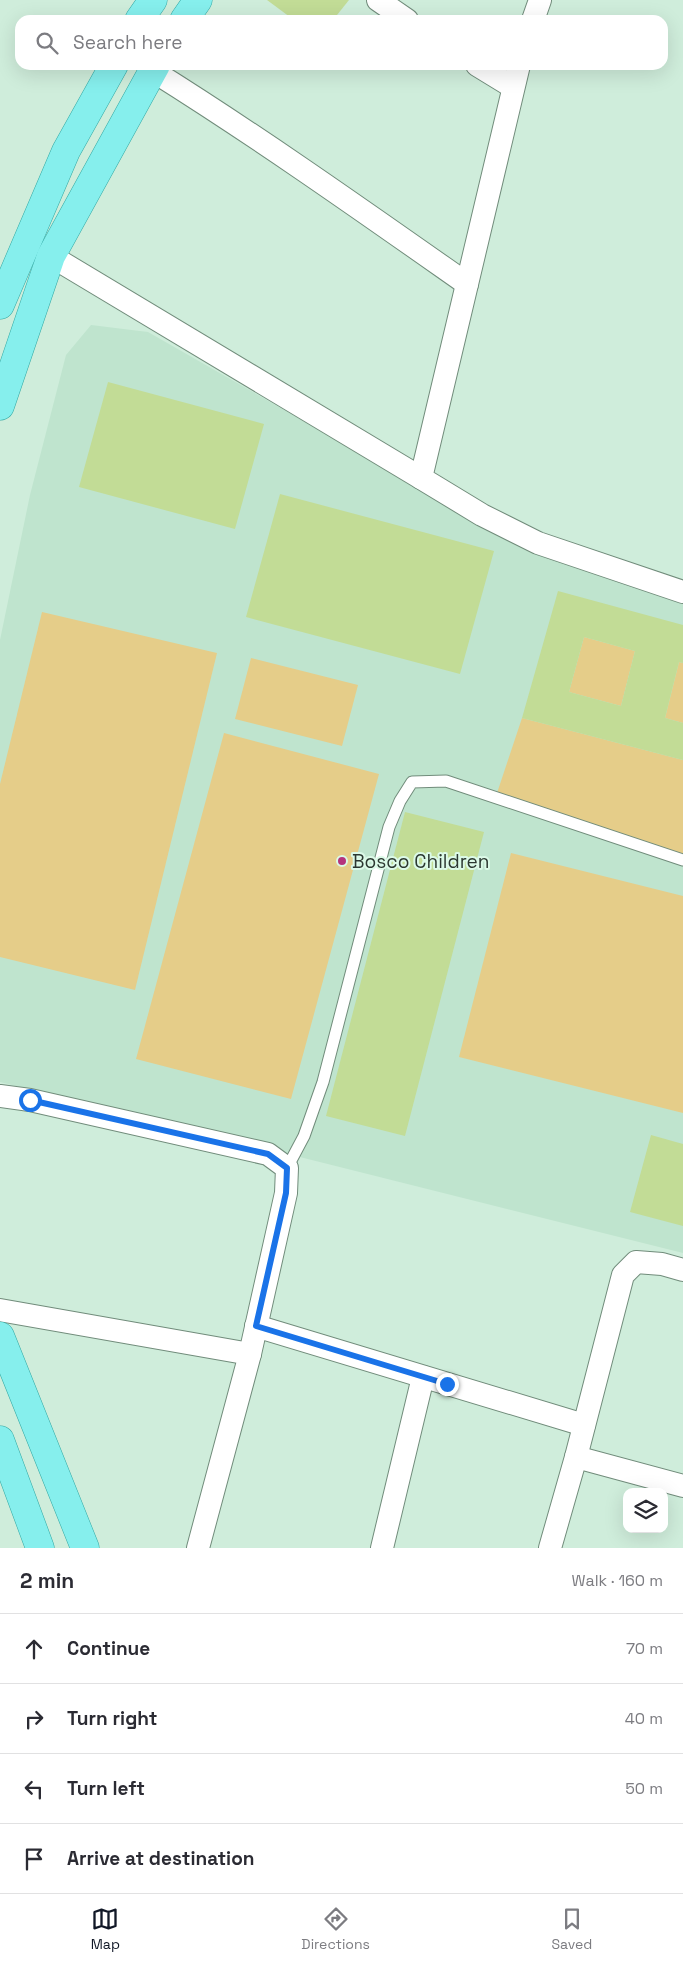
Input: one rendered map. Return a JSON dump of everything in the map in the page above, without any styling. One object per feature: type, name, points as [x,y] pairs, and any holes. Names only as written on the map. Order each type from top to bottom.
[{"type":"main road","points":[[142,15],[153,0]]},
{"type":"main road","points":[[188,15],[198,0]]},
{"type":"main road","points":[[0,305],[66,152],[111,70]]},
{"type":"main road","points":[[0,406],[51,256],[153,70]]},
{"type":"main road","points":[[66,152],[100,167]]},
{"type":"main road","points":[[0,1336],[85,1548]]},
{"type":"main road","points":[[0,1440],[40,1548]]},
{"type":"street","points":[[378,0],[400,15]]},
{"type":"street","points":[[535,15],[540,0]]},
{"type":"street","points":[[157,70],[357,206],[466,284]]},
{"type":"street","points":[[486,70],[513,86]]},
{"type":"street","points":[[422,478],[518,70]]},
{"type":"street","points":[[51,256],[482,515],[538,543],[683,592]]},
{"type":"street","points":[[0,1096],[30,1100],[268,1154],[287,1168],[286,1193],[250,1354],[198,1548]]},
{"type":"street","points":[[550,1548],[576,1457],[623,1275],[636,1262],[662,1264],[683,1270]]},
{"type":"street","points":[[0,1310],[250,1354]]},
{"type":"street","points":[[256,1326],[584,1425]]},
{"type":"street","points":[[382,1548],[423,1377]]},
{"type":"street","points":[[576,1457],[683,1486]]},
{"type":"lane","points":[[287,1168],[304,1136],[323,1082],[389,827],[400,801],[412,782],[446,781],[683,860]]},
{"type":"shaded area","name":"Bosco Children","points":[[91,325],[148,332],[529,550],[683,596],[683,1253],[0,1082],[0,640],[30,495],[66,355]]},
{"type":"shaded area","points":[[42,612],[217,653],[135,990],[0,957],[0,784]]},
{"type":"shaded area","points":[[584,637],[635,651],[621,706],[569,692]]},
{"type":"shaded area","points":[[251,658],[358,685],[342,746],[235,719]]},
{"type":"shaded area","points":[[679,662],[683,663],[683,723],[665,718]]},
{"type":"shaded area","points":[[522,718],[683,760],[683,860],[495,799]]},
{"type":"shaded area","points":[[224,733],[379,774],[291,1099],[136,1059]]},
{"type":"shaded area","points":[[511,853],[683,896],[683,1113],[459,1057]]},
{"type":"building","points":[[267,0],[349,0],[337,15],[287,15]]},
{"type":"building","points":[[108,382],[264,424],[235,529],[79,487]]},
{"type":"building","points":[[280,494],[494,551],[460,674],[246,617]]},
{"type":"building","points":[[558,591],[683,625],[683,663],[679,662],[665,718],[683,723],[683,760],[522,718]],"holes":[[[584,637],[635,651],[621,706],[569,692]]]},
{"type":"building","points":[[405,812],[484,832],[405,1136],[326,1116]]},
{"type":"building","points":[[651,1135],[683,1144],[683,1226],[630,1212]]},
{"type":"place","name":"Bosco Children","points":[[342,861]]},
{"type":"route","points":[[30,1100],[268,1154],[287,1168],[286,1193],[256,1326],[447,1384]]}]
